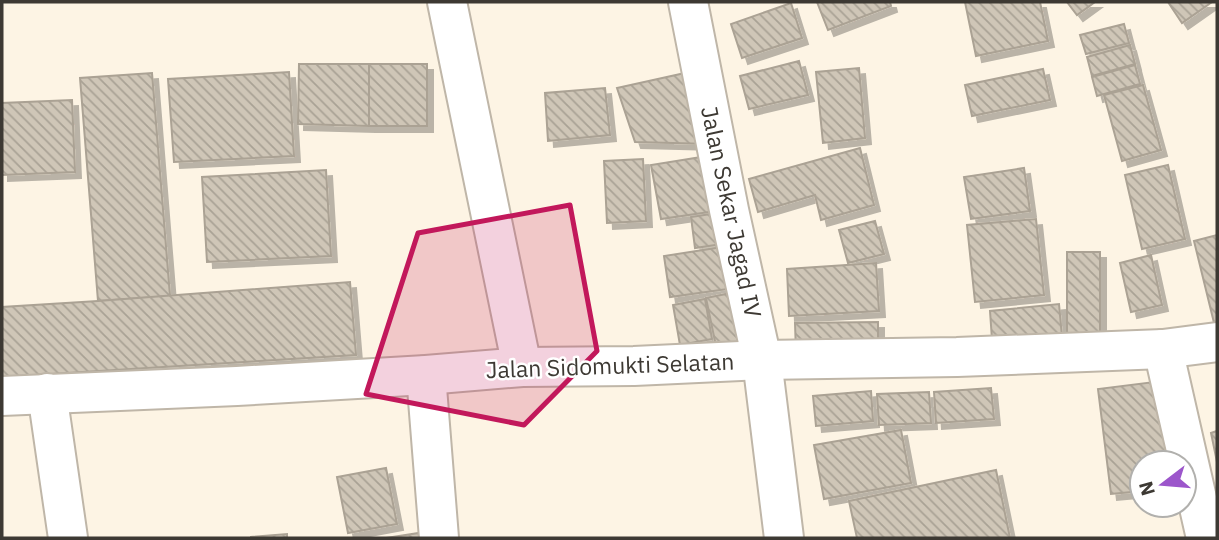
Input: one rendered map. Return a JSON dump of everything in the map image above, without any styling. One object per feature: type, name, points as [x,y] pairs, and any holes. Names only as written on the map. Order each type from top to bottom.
[{"type":"street","points":[[447,2],[522,367]]},
{"type":"street","name":"Jalan Sekar Jagad IV","points":[[697,5],[729,210],[762,359],[784,538]]},
{"type":"street","name":"Jalan Sidomukti Selatan","points":[[2,396],[426,375],[522,367],[634,366],[762,359],[957,357],[1163,349],[1217,342]]},
{"type":"street","points":[[1163,349],[1206,538]]},
{"type":"street","points":[[426,375],[439,538]]},
{"type":"street","points":[[47,393],[68,538]]},
{"type":"highlighted area","points":[[570,205],[597,351],[524,425],[366,394],[418,233]]},
{"type":"building","points":[[817,2],[890,2],[891,6],[828,30]]},
{"type":"building","points":[[965,2],[1040,2],[1048,41],[976,56]]},
{"type":"building","points":[[1067,2],[1095,2],[1077,15]]},
{"type":"building","points":[[1168,2],[1212,2],[1182,23]]},
{"type":"building","points":[[791,3],[802,38],[742,58],[731,24]]},
{"type":"building","points":[[1124,24],[1129,43],[1086,54],[1080,35]]},
{"type":"building","points":[[1130,45],[1135,64],[1092,76],[1087,57]]},
{"type":"building","points":[[799,61],[808,95],[749,109],[740,76]]},
{"type":"building","points":[[299,64],[369,64],[369,126],[298,124]]},
{"type":"building","points":[[369,64],[427,64],[427,126],[369,126]]},
{"type":"building","points":[[1135,65],[1140,84],[1097,96],[1092,77]]},
{"type":"building","points":[[859,68],[865,138],[823,143],[816,72]]},
{"type":"building","points":[[1043,69],[1050,100],[972,116],[965,85]]},
{"type":"building","points":[[694,71],[710,144],[635,142],[617,88]]},
{"type":"building","points":[[289,72],[294,156],[174,162],[168,79]]},
{"type":"building","points":[[152,73],[170,296],[98,301],[80,78]]},
{"type":"building","points":[[1143,85],[1161,150],[1122,161],[1104,95]]},
{"type":"building","points":[[605,88],[610,135],[548,141],[545,93]]},
{"type":"building","points":[[72,100],[75,172],[2,175],[2,103]]},
{"type":"building","points":[[860,148],[874,205],[821,220],[815,195],[758,212],[749,179]]},
{"type":"building","points":[[714,155],[723,210],[661,219],[651,165]]},
{"type":"building","points":[[643,159],[646,221],[607,223],[604,161]]},
{"type":"building","points":[[1168,165],[1185,239],[1142,249],[1125,175]]},
{"type":"building","points":[[1024,168],[1030,211],[971,219],[964,177]]},
{"type":"building","points":[[326,170],[331,256],[207,262],[202,177]]},
{"type":"building","points":[[724,212],[729,243],[695,248],[691,217]]},
{"type":"building","points":[[1036,219],[1044,295],[975,302],[967,225]]},
{"type":"building","points":[[875,221],[884,254],[848,263],[839,230]]},
{"type":"building","points":[[1217,235],[1217,331],[1216,331],[1194,241]]},
{"type":"building","points":[[729,246],[735,288],[670,297],[664,256]]},
{"type":"building","points":[[1067,252],[1100,252],[1100,340],[1067,340]]},
{"type":"building","points":[[1151,255],[1162,305],[1131,312],[1120,263]]},
{"type":"building","points":[[876,263],[879,311],[789,316],[787,269]]},
{"type":"building","points":[[350,282],[356,355],[2,377],[2,307]]},
{"type":"building","points":[[731,293],[742,346],[717,351],[706,298]]},
{"type":"building","points":[[705,299],[712,339],[680,345],[673,305]]},
{"type":"building","points":[[1059,304],[1063,348],[993,354],[990,311]]},
{"type":"building","points":[[878,322],[878,351],[796,353],[795,323]]},
{"type":"building","points":[[1170,380],[1178,449],[1128,449],[1128,492],[1111,494],[1098,389]]},
{"type":"building","points":[[991,388],[994,419],[936,423],[934,392]]},
{"type":"building","points":[[871,391],[873,421],[816,426],[813,396]]},
{"type":"building","points":[[929,392],[931,423],[879,425],[877,394]]},
{"type":"building","points":[[901,430],[911,483],[824,499],[814,445]]},
{"type":"building","points":[[1217,431],[1217,462],[1211,433]]},
{"type":"building","points":[[386,468],[397,524],[348,533],[337,477]]},
{"type":"building","points":[[996,470],[1010,538],[857,538],[849,501]]},
{"type":"building","points":[[419,533],[420,538],[386,538]]},
{"type":"building","points":[[287,534],[287,538],[251,538],[251,537]]}]
